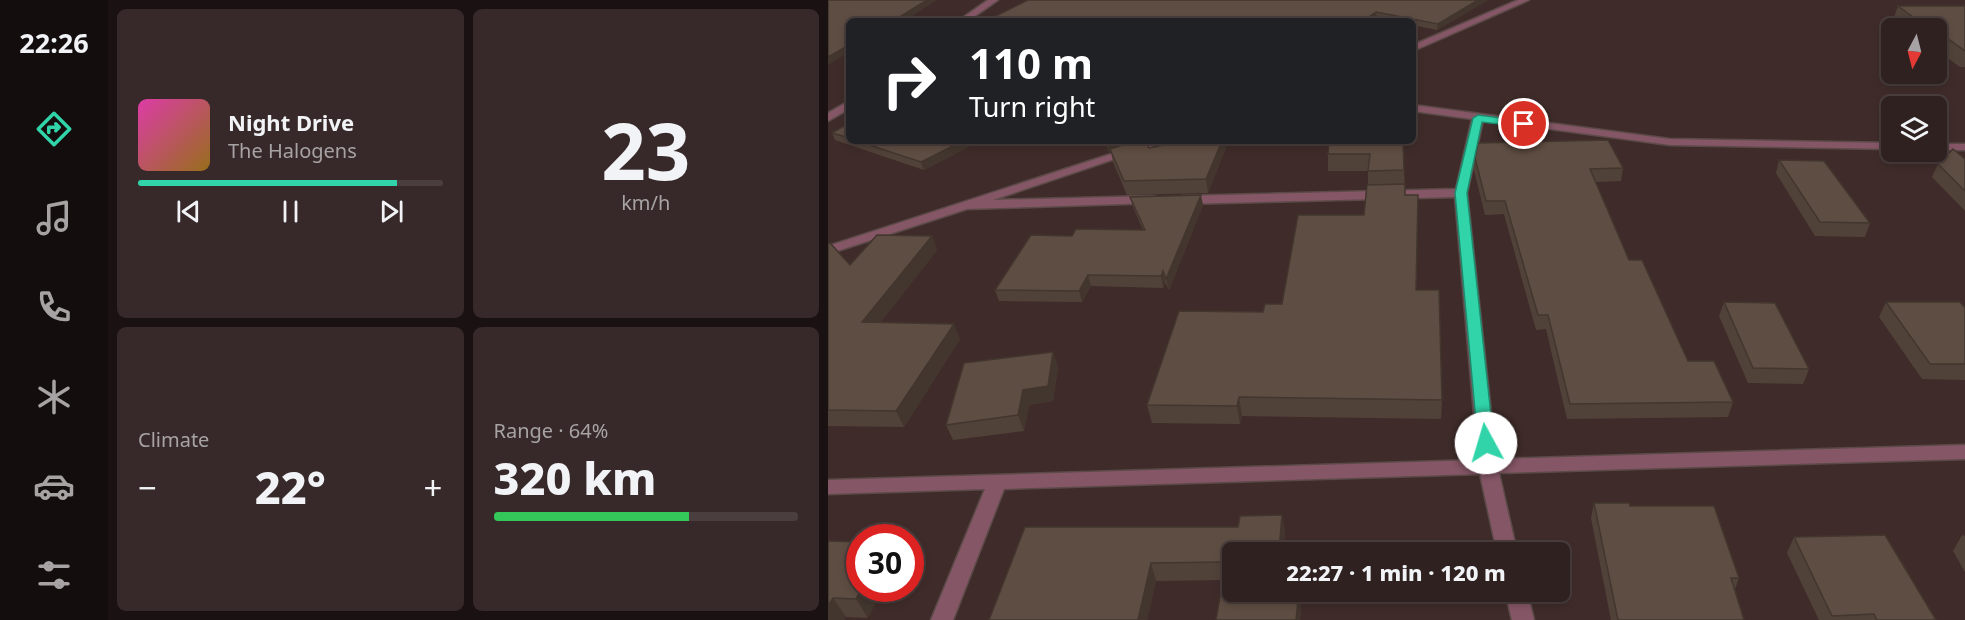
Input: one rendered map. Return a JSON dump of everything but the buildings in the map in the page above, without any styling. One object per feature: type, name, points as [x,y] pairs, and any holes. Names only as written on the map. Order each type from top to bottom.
[{"type":"street","points":[[967,18],[994,0]]},
{"type":"street","points":[[1416,47],[1525,0]]},
{"type":"street","points":[[828,118],[846,106]]},
{"type":"street","points":[[1416,108],[1670,142],[1881,146]]},
{"type":"street","points":[[1478,118],[1461,193],[1488,466],[1506,542]]},
{"type":"street","points":[[828,250],[1153,144]]},
{"type":"street","points":[[1947,147],[1965,147]]},
{"type":"street","points":[[963,205],[1461,193]]},
{"type":"street","points":[[828,487],[1965,452]]},
{"type":"street","points":[[942,620],[997,482]]},
{"type":"street","points":[[1519,602],[1523,620]]},
{"type":"route","points":[[1486,443],[1461,193],[1466,162],[1478,118],[1524,124]]}]
